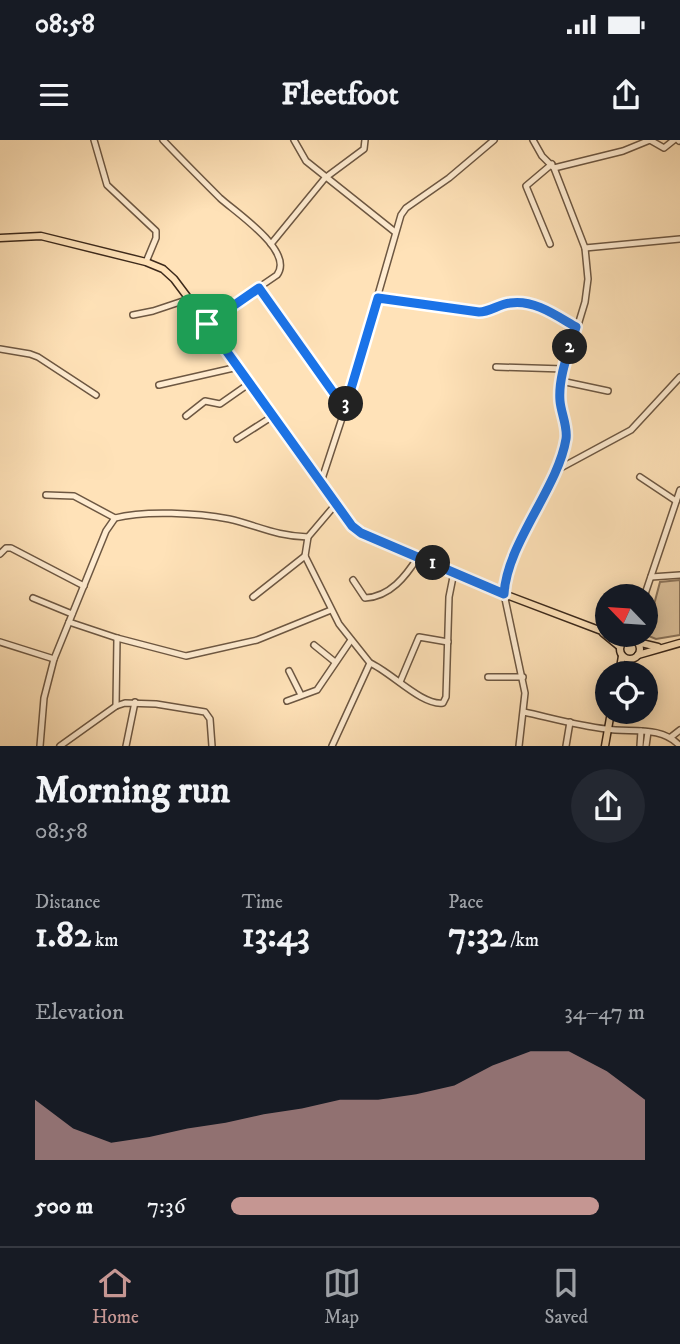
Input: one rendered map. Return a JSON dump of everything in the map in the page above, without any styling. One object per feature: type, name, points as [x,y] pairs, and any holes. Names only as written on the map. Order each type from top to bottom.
[{"type":"main road","points":[[0,238],[41,236],[146,262],[163,270],[174,279],[189,299],[356,530],[504,594],[595,628]]},
{"type":"main road","points":[[622,656],[630,659],[660,647],[680,643]]},
{"type":"main road","points":[[621,661],[623,648]]},
{"type":"main road","points":[[638,655],[640,648]]},
{"type":"main road","points":[[606,746],[609,724]]},
{"type":"street","points":[[94,140],[107,184],[156,231],[146,262]]},
{"type":"street","points":[[163,140],[223,201],[251,222],[279,257],[281,269],[259,288],[207,324]]},
{"type":"street","points":[[294,140],[306,161],[395,232]]},
{"type":"street","points":[[271,244],[325,178],[364,149],[365,140]]},
{"type":"street","points":[[321,482],[401,215],[406,208],[449,178],[494,140]]},
{"type":"street","points":[[519,746],[524,712],[523,677],[504,594],[506,579],[555,471],[566,439],[560,406],[561,381],[585,302],[588,279],[585,248],[553,166],[542,156],[533,140]]},
{"type":"street","points":[[550,244],[526,186],[553,166],[624,151],[650,140],[664,148],[677,140]]},
{"type":"street","points":[[585,248],[680,239]]},
{"type":"street","points":[[259,288],[345,409]]},
{"type":"street","points":[[378,298],[479,312],[486,312],[507,303],[526,303],[542,308],[576,327]]},
{"type":"street","points":[[133,315],[153,312],[189,299]]},
{"type":"street","points":[[0,349],[30,354],[96,395]]},
{"type":"street","points":[[159,385],[238,367]]},
{"type":"street","points":[[496,367],[564,369]]},
{"type":"street","points":[[555,471],[631,430],[680,377]]},
{"type":"street","points":[[561,381],[608,391]]},
{"type":"street","points":[[186,416],[205,401],[220,404],[250,383]]},
{"type":"street","points":[[237,439],[273,416]]},
{"type":"street","points":[[640,477],[676,502]]},
{"type":"street","points":[[649,584],[680,490]]},
{"type":"street","points":[[46,495],[74,496],[115,518],[155,513],[208,517],[226,519],[276,534],[309,537]]},
{"type":"street","points":[[336,504],[309,537],[305,556],[331,610],[370,663],[383,669],[414,693],[434,703],[443,703],[446,697],[449,597],[454,572]]},
{"type":"street","points":[[40,746],[44,698],[54,659],[109,525],[115,518]]},
{"type":"street","points":[[0,554],[6,548],[11,548],[83,586]]},
{"type":"street","points":[[253,597],[305,556]]},
{"type":"street","points":[[353,580],[365,598],[373,597],[402,581],[418,557]]},
{"type":"street","points":[[651,577],[680,575]]},
{"type":"street","points":[[33,597],[72,614]]},
{"type":"street","points":[[69,622],[186,656],[257,640],[331,610]]},
{"type":"street","points":[[116,706],[117,638]]},
{"type":"street","points":[[400,681],[419,638],[448,642]]},
{"type":"street","points":[[287,701],[317,690],[351,640]]},
{"type":"street","points":[[0,642],[54,659]]},
{"type":"street","points":[[314,645],[335,662]]},
{"type":"street","points":[[332,746],[370,663]]},
{"type":"street","points":[[289,671],[301,695]]},
{"type":"street","points":[[488,677],[523,677]]},
{"type":"street","points":[[126,746],[135,702]]},
{"type":"street","points":[[60,746],[116,706],[135,702],[205,712],[210,719],[212,746]]},
{"type":"street","points":[[524,712],[608,730],[644,731],[671,737],[680,746]]},
{"type":"street","points":[[566,746],[570,722]]},
{"type":"street","points":[[671,737],[680,730]]},
{"type":"street","points":[[640,746],[644,731]]},
{"type":"street","points":[[644,731],[646,746]]},
{"type":"shaded area","points":[[680,580],[680,635],[658,639],[658,590],[660,582]]},
{"type":"route","points":[[259,288],[345,409],[378,298],[479,312],[486,312],[507,303],[526,303],[542,308],[576,327],[560,392],[566,439],[555,471],[517,550],[504,585],[504,594],[361,533],[352,526],[207,324],[259,288]]}]
